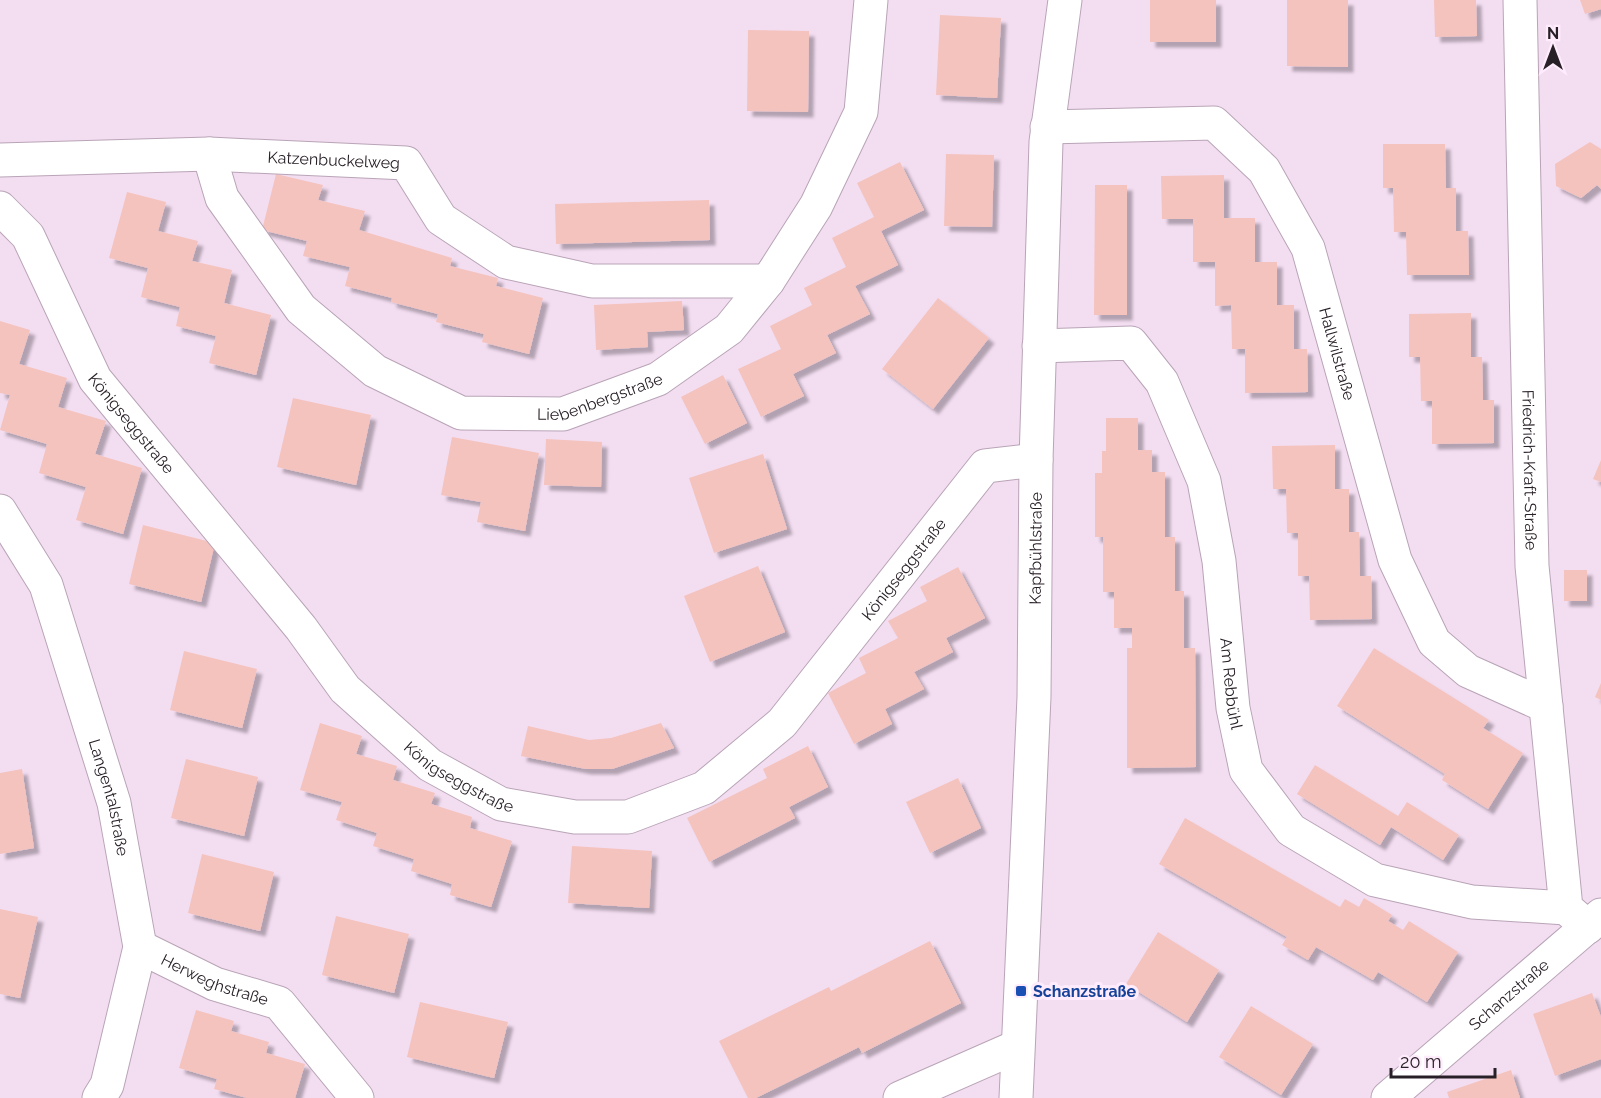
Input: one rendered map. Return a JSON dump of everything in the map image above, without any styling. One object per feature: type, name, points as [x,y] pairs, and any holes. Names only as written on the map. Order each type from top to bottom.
[{"type":"street","name":"Liebenbergstraße","points":[[209,154],[222,198],[301,309],[375,371],[461,413],[563,414],[658,379],[729,329],[768,281],[816,206],[861,112],[871,0]]},
{"type":"street","name":"Kapfbühlstraße","points":[[1016,1098],[1016,1047],[1021,991],[1035,697],[1036,460],[1047,127],[1065,0]]},
{"type":"street","name":"Friedrich-Kraft-Straße","points":[[1520,0],[1532,566],[1546,706],[1585,916]]},
{"type":"street","name":"Hallwilstraße","points":[[1047,127],[1214,123],[1264,170],[1308,248],[1395,560],[1434,642],[1468,671],[1546,706]]},
{"type":"street","name":"Katzenbuckelweg","points":[[0,160],[209,154],[406,163],[441,219],[506,262],[592,281],[768,281]]},
{"type":"street","name":"Königseggstraße","points":[[0,208],[28,237],[95,379],[301,628],[345,689],[430,765],[501,804],[575,817],[628,817],[704,788],[782,723],[985,466],[1036,460]]},
{"type":"street","name":"Am Rebbühl","points":[[1039,346],[1131,343],[1162,382],[1204,481],[1219,561],[1233,708],[1246,770],[1291,830],[1374,880],[1472,902],[1585,916]]},
{"type":"street","name":"Langentalstraße","points":[[0,511],[46,585],[114,803],[140,947],[107,1094]]},
{"type":"street","name":"Schanzstraße","points":[[1388,1098],[1585,916]]},
{"type":"street","name":"Herweghstraße","points":[[140,947],[215,984],[279,1003],[357,1098]]},
{"type":"street","points":[[900,1098],[1016,1047]]},
{"type":"building","points":[[1150,0],[1216,0],[1216,42],[1150,42]]},
{"type":"building","points":[[1287,0],[1348,0],[1348,67],[1287,66]]},
{"type":"building","points":[[1434,0],[1476,0],[1477,36],[1435,37]]},
{"type":"building","points":[[1580,0],[1601,0],[1601,9],[1585,14]]},
{"type":"building","points":[[940,15],[1001,18],[997,98],[936,95]]},
{"type":"building","points":[[748,30],[809,31],[808,112],[747,111]]},
{"type":"building","points":[[1590,142],[1601,149],[1601,189],[1597,185],[1581,198],[1556,186],[1555,164]]},
{"type":"building","points":[[1383,144],[1445,144],[1446,188],[1456,188],[1456,231],[1468,231],[1469,275],[1407,275],[1406,232],[1394,232],[1393,188],[1383,188]]},
{"type":"building","points":[[946,154],[994,155],[992,227],[944,226]]},
{"type":"building","points":[[900,162],[924,210],[881,231],[898,265],[855,286],[870,314],[827,335],[836,353],[793,374],[804,396],[761,417],[738,369],[781,349],[770,326],[812,305],[804,288],[846,267],[832,238],[874,217],[857,183]]},
{"type":"building","points":[[276,174],[323,185],[318,200],[365,211],[359,230],[452,258],[450,266],[498,278],[496,286],[543,298],[529,354],[482,342],[484,334],[436,322],[438,314],[391,302],[392,298],[345,286],[350,267],[303,256],[307,241],[262,230]]},
{"type":"building","points":[[1224,175],[1224,218],[1255,218],[1255,262],[1277,262],[1277,305],[1294,305],[1294,349],[1307,349],[1308,392],[1245,393],[1245,349],[1232,349],[1231,305],[1215,306],[1215,262],[1193,262],[1193,219],[1162,219],[1161,176]]},
{"type":"building","points":[[1095,185],[1127,185],[1127,315],[1094,315]]},
{"type":"building","points":[[127,192],[166,202],[158,231],[198,241],[192,261],[232,270],[224,303],[271,315],[256,375],[209,363],[216,336],[176,326],[180,307],[141,297],[148,268],[109,258]]},
{"type":"building","points":[[709,200],[710,240],[556,244],[555,204]]},
{"type":"building","points":[[938,298],[989,338],[933,409],[882,369]]},
{"type":"building","points":[[682,301],[684,330],[647,332],[648,347],[596,350],[594,305]]},
{"type":"building","points":[[1471,313],[1471,357],[1482,357],[1483,400],[1494,400],[1494,443],[1432,444],[1432,401],[1421,401],[1420,357],[1409,357],[1409,314]]},
{"type":"building","points":[[0,321],[30,330],[19,364],[67,378],[58,407],[106,421],[95,454],[142,468],[123,534],[76,520],[86,487],[39,473],[47,444],[0,430],[10,395],[0,393]]},
{"type":"building","points":[[723,375],[747,423],[705,444],[681,397]]},
{"type":"building","points":[[293,398],[371,415],[356,485],[277,467]]},
{"type":"building","points":[[1106,418],[1138,418],[1138,450],[1152,450],[1152,472],[1165,472],[1165,537],[1175,537],[1175,591],[1184,591],[1184,648],[1195,648],[1196,767],[1127,768],[1127,648],[1132,648],[1132,628],[1114,628],[1114,592],[1103,592],[1103,537],[1095,537],[1095,473],[1102,473],[1102,451],[1106,451]]},
{"type":"building","points":[[452,437],[539,453],[525,531],[477,522],[481,502],[441,495]]},
{"type":"building","points":[[546,439],[602,442],[601,487],[544,485]]},
{"type":"building","points":[[1335,445],[1335,489],[1349,489],[1349,532],[1359,532],[1360,576],[1371,576],[1372,619],[1310,620],[1309,576],[1298,576],[1298,533],[1287,533],[1286,489],[1273,489],[1272,446]]},
{"type":"building","points":[[763,454],[787,529],[714,553],[689,478]]},
{"type":"building","points":[[1601,460],[1601,482],[1593,479]]},
{"type":"building","points":[[143,525],[215,543],[201,602],[129,584]]},
{"type":"building","points":[[758,566],[785,632],[710,662],[684,596]]},
{"type":"building","points":[[958,567],[985,618],[946,638],[953,652],[914,672],[924,689],[885,709],[892,724],[854,744],[828,693],[866,673],[859,658],[898,638],[888,621],[927,601],[920,587]]},
{"type":"building","points":[[1564,570],[1587,570],[1587,601],[1564,601]]},
{"type":"building","points":[[1374,648],[1489,720],[1483,728],[1523,753],[1488,809],[1442,780],[1445,774],[1337,706]]},
{"type":"building","points":[[184,651],[257,669],[242,728],[170,710]]},
{"type":"building","points":[[1601,683],[1601,700],[1595,697]]},
{"type":"building","points":[[320,723],[362,736],[356,754],[397,766],[393,780],[435,793],[431,804],[472,817],[470,828],[512,841],[491,907],[450,895],[452,884],[411,871],[414,859],[373,846],[377,833],[336,820],[342,802],[300,790]]},
{"type":"building","points":[[661,723],[674,748],[612,769],[586,769],[521,756],[528,726],[589,740],[611,738]]},
{"type":"building","points":[[808,746],[828,787],[789,807],[795,818],[709,862],[687,818],[767,778],[763,769]]},
{"type":"building","points":[[186,759],[258,777],[244,836],[171,818]]},
{"type":"building","points":[[1315,765],[1398,816],[1407,802],[1459,835],[1443,860],[1391,827],[1380,845],[1297,794]]},
{"type":"building","points":[[22,769],[34,848],[0,854],[0,773]]},
{"type":"building","points":[[958,778],[981,828],[930,853],[906,802]]},
{"type":"building","points":[[1185,818],[1340,907],[1345,899],[1359,907],[1364,898],[1392,915],[1388,921],[1403,930],[1409,921],[1458,952],[1427,1002],[1378,972],[1373,980],[1316,947],[1308,960],[1282,945],[1287,937],[1159,864]]},
{"type":"building","points":[[572,846],[652,851],[649,908],[568,903]]},
{"type":"building","points":[[202,854],[274,872],[260,931],[188,913]]},
{"type":"building","points":[[0,909],[38,917],[20,998],[0,994]]},
{"type":"building","points":[[336,916],[409,934],[394,993],[322,975]]},
{"type":"building","points":[[1158,932],[1219,970],[1187,1022],[1126,984]]},
{"type":"building","points":[[930,941],[961,1003],[862,1053],[859,1047],[756,1098],[748,1098],[719,1041],[829,987],[831,991]]},
{"type":"building","points":[[1592,993],[1601,1017],[1601,1059],[1555,1076],[1533,1014]]},
{"type":"building","points":[[420,1002],[508,1022],[494,1078],[407,1057]]},
{"type":"building","points":[[1251,1006],[1313,1044],[1281,1095],[1219,1057]]},
{"type":"building","points":[[196,1010],[234,1021],[231,1031],[269,1042],[266,1053],[305,1064],[295,1098],[247,1098],[214,1089],[217,1079],[179,1068]]},
{"type":"building","points":[[1511,1070],[1520,1098],[1449,1098],[1447,1092]]},
{"type":"place","name":"Schanzstraße","points":[[1021,991]]}]
